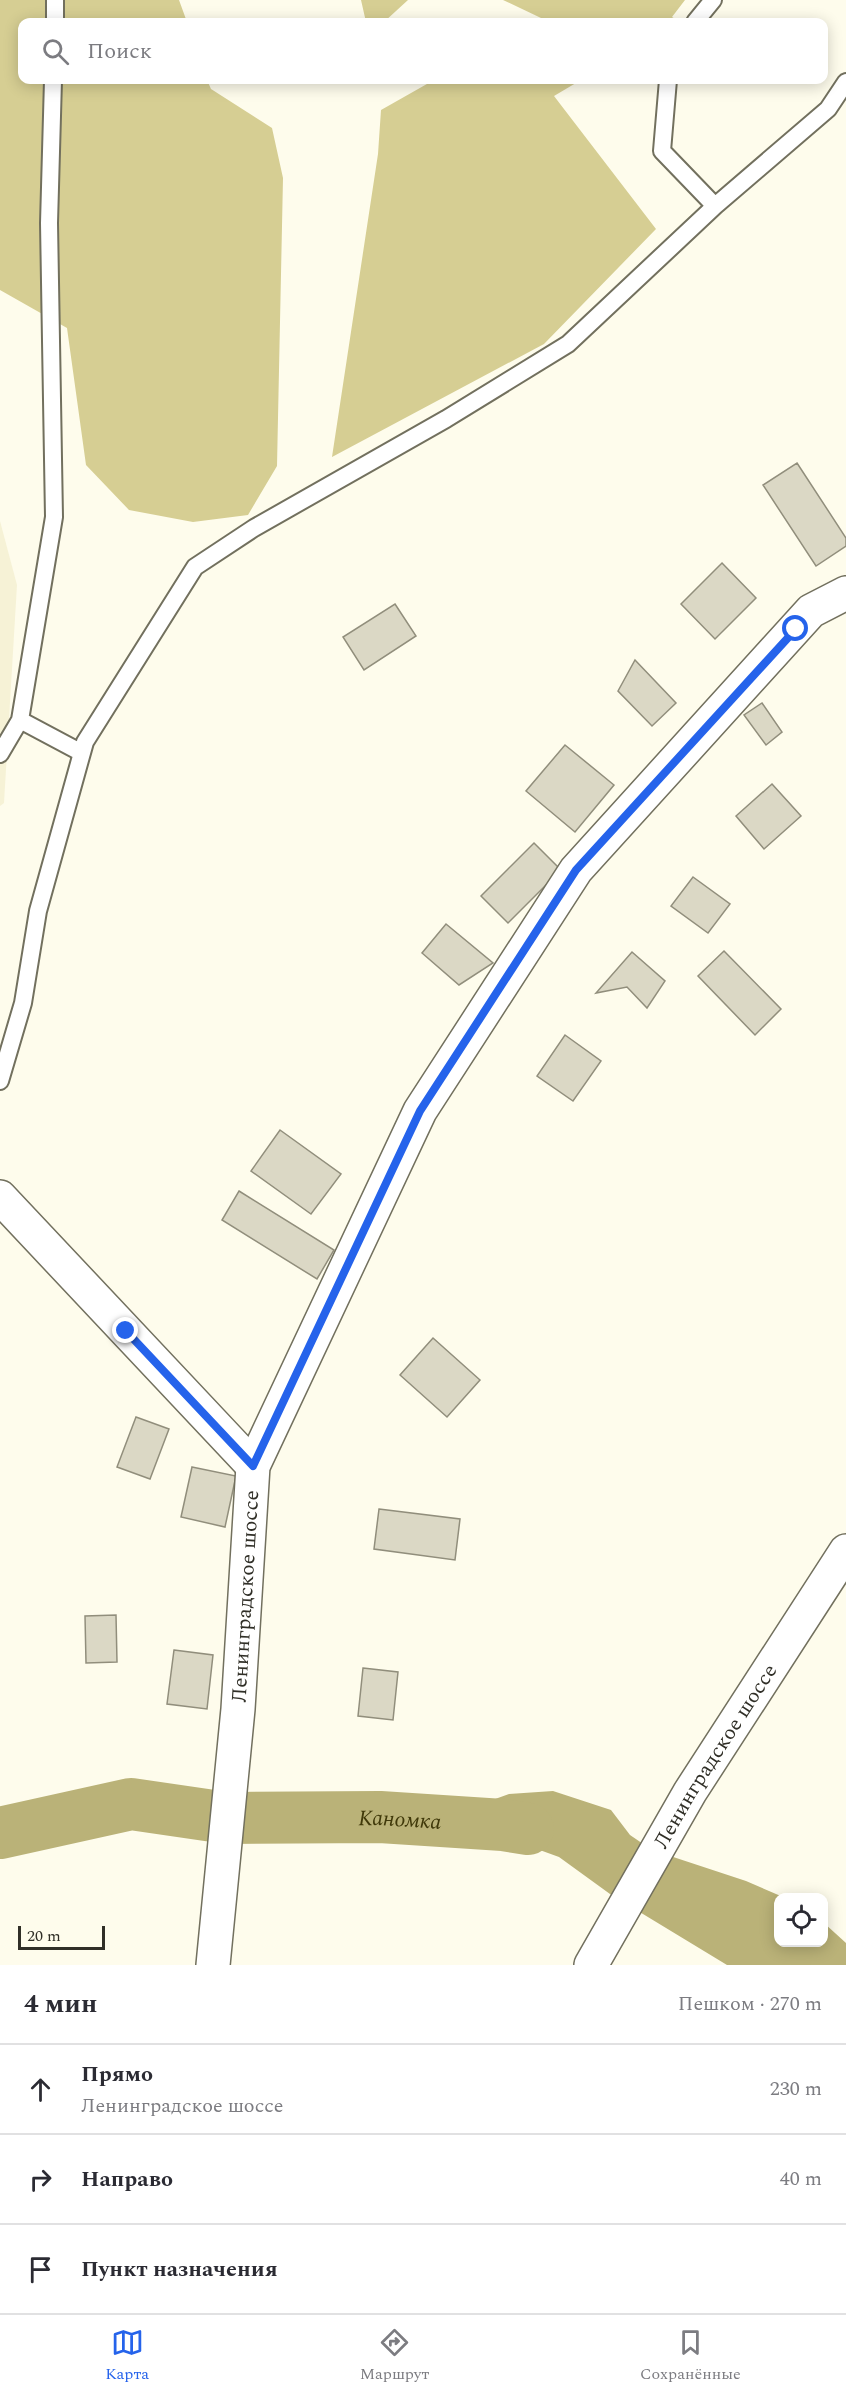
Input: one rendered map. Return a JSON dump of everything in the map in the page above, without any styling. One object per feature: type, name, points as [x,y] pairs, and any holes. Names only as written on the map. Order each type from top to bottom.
[{"type":"street","name":"Ленинградское шоссе","points":[[213,1965],[238,1709],[253,1466],[420,1111],[576,870],[811,612],[846,593]]},
{"type":"street","points":[[0,1197],[253,1466]]},
{"type":"street","name":"Ленинградское шоссе","points":[[594,1960],[690,1792],[846,1551]]},
{"type":"lane","points":[[55,0],[55,18]]},
{"type":"lane","points":[[698,18],[713,0]]},
{"type":"lane","points":[[0,1082],[23,1002],[38,911],[85,742],[195,567],[254,528],[446,419],[568,344],[715,206],[828,110],[846,82]]},
{"type":"lane","points":[[0,754],[20,720],[54,517],[49,223],[53,84]]},
{"type":"lane","points":[[668,84],[662,151],[715,206]]},
{"type":"lane","points":[[20,720],[82,753]]},
{"type":"shaded area","points":[[0,0],[179,0],[186,18],[18,18],[18,84],[209,84],[211,89],[272,128],[283,178],[277,466],[248,515],[193,522],[129,510],[86,465],[67,328],[0,290]]},
{"type":"shaded area","points":[[361,0],[408,0],[388,18],[365,18]]},
{"type":"shaded area","points":[[503,0],[685,0],[672,17],[674,18],[541,18]]},
{"type":"shaded area","points":[[427,84],[574,84],[554,96],[656,229],[544,344],[332,457],[378,154],[381,110]]},
{"type":"shaded area","points":[[0,521],[17,585],[4,803],[0,806]]},
{"type":"shaded area","points":[[553,1791],[611,1810],[630,1835],[652,1850],[746,1881],[774,1893],[774,1947],[828,1947],[828,1927],[846,1943],[846,1965],[727,1965],[610,1894],[559,1857],[462,1822],[437,1820],[509,1794]]},
{"type":"building","points":[[797,463],[846,538],[846,546],[816,566],[763,485]]},
{"type":"building","points":[[722,563],[756,598],[715,639],[681,604]]},
{"type":"building","points":[[395,604],[416,636],[364,670],[343,637]]},
{"type":"building","points":[[635,660],[676,703],[652,726],[618,691]]},
{"type":"building","points":[[762,703],[782,732],[766,745],[744,715]]},
{"type":"building","points":[[565,745],[614,785],[575,832],[526,791]]},
{"type":"building","points":[[772,784],[801,816],[764,849],[736,816]]},
{"type":"building","points":[[534,843],[561,870],[508,923],[481,896]]},
{"type":"building","points":[[693,877],[730,904],[708,933],[671,906]]},
{"type":"building","points":[[446,924],[493,963],[459,985],[422,953]]},
{"type":"building","points":[[724,951],[781,1009],[755,1035],[698,976]]},
{"type":"building","points":[[632,952],[665,981],[647,1008],[627,987],[596,993]]},
{"type":"building","points":[[565,1035],[601,1061],[573,1101],[537,1076]]},
{"type":"building","points":[[280,1130],[341,1174],[311,1214],[251,1171]]},
{"type":"building","points":[[239,1191],[334,1250],[317,1279],[222,1220]]},
{"type":"building","points":[[433,1338],[480,1380],[447,1417],[400,1375]]},
{"type":"building","points":[[136,1417],[169,1429],[150,1479],[117,1467]]},
{"type":"building","points":[[192,1467],[236,1476],[225,1527],[181,1517]]},
{"type":"building","points":[[379,1509],[460,1519],[455,1560],[374,1549]]},
{"type":"building","points":[[116,1615],[117,1662],[86,1663],[85,1616]]},
{"type":"building","points":[[174,1650],[213,1655],[207,1709],[167,1704]]},
{"type":"building","points":[[363,1668],[398,1672],[393,1720],[358,1716]]},
{"type":"waterway","name":"Каномка","points":[[0,1833],[131,1804],[227,1818],[380,1817],[503,1825],[528,1829]]},
{"type":"route","points":[[126,1331],[253,1466],[420,1111],[576,870],[796,629]]}]
